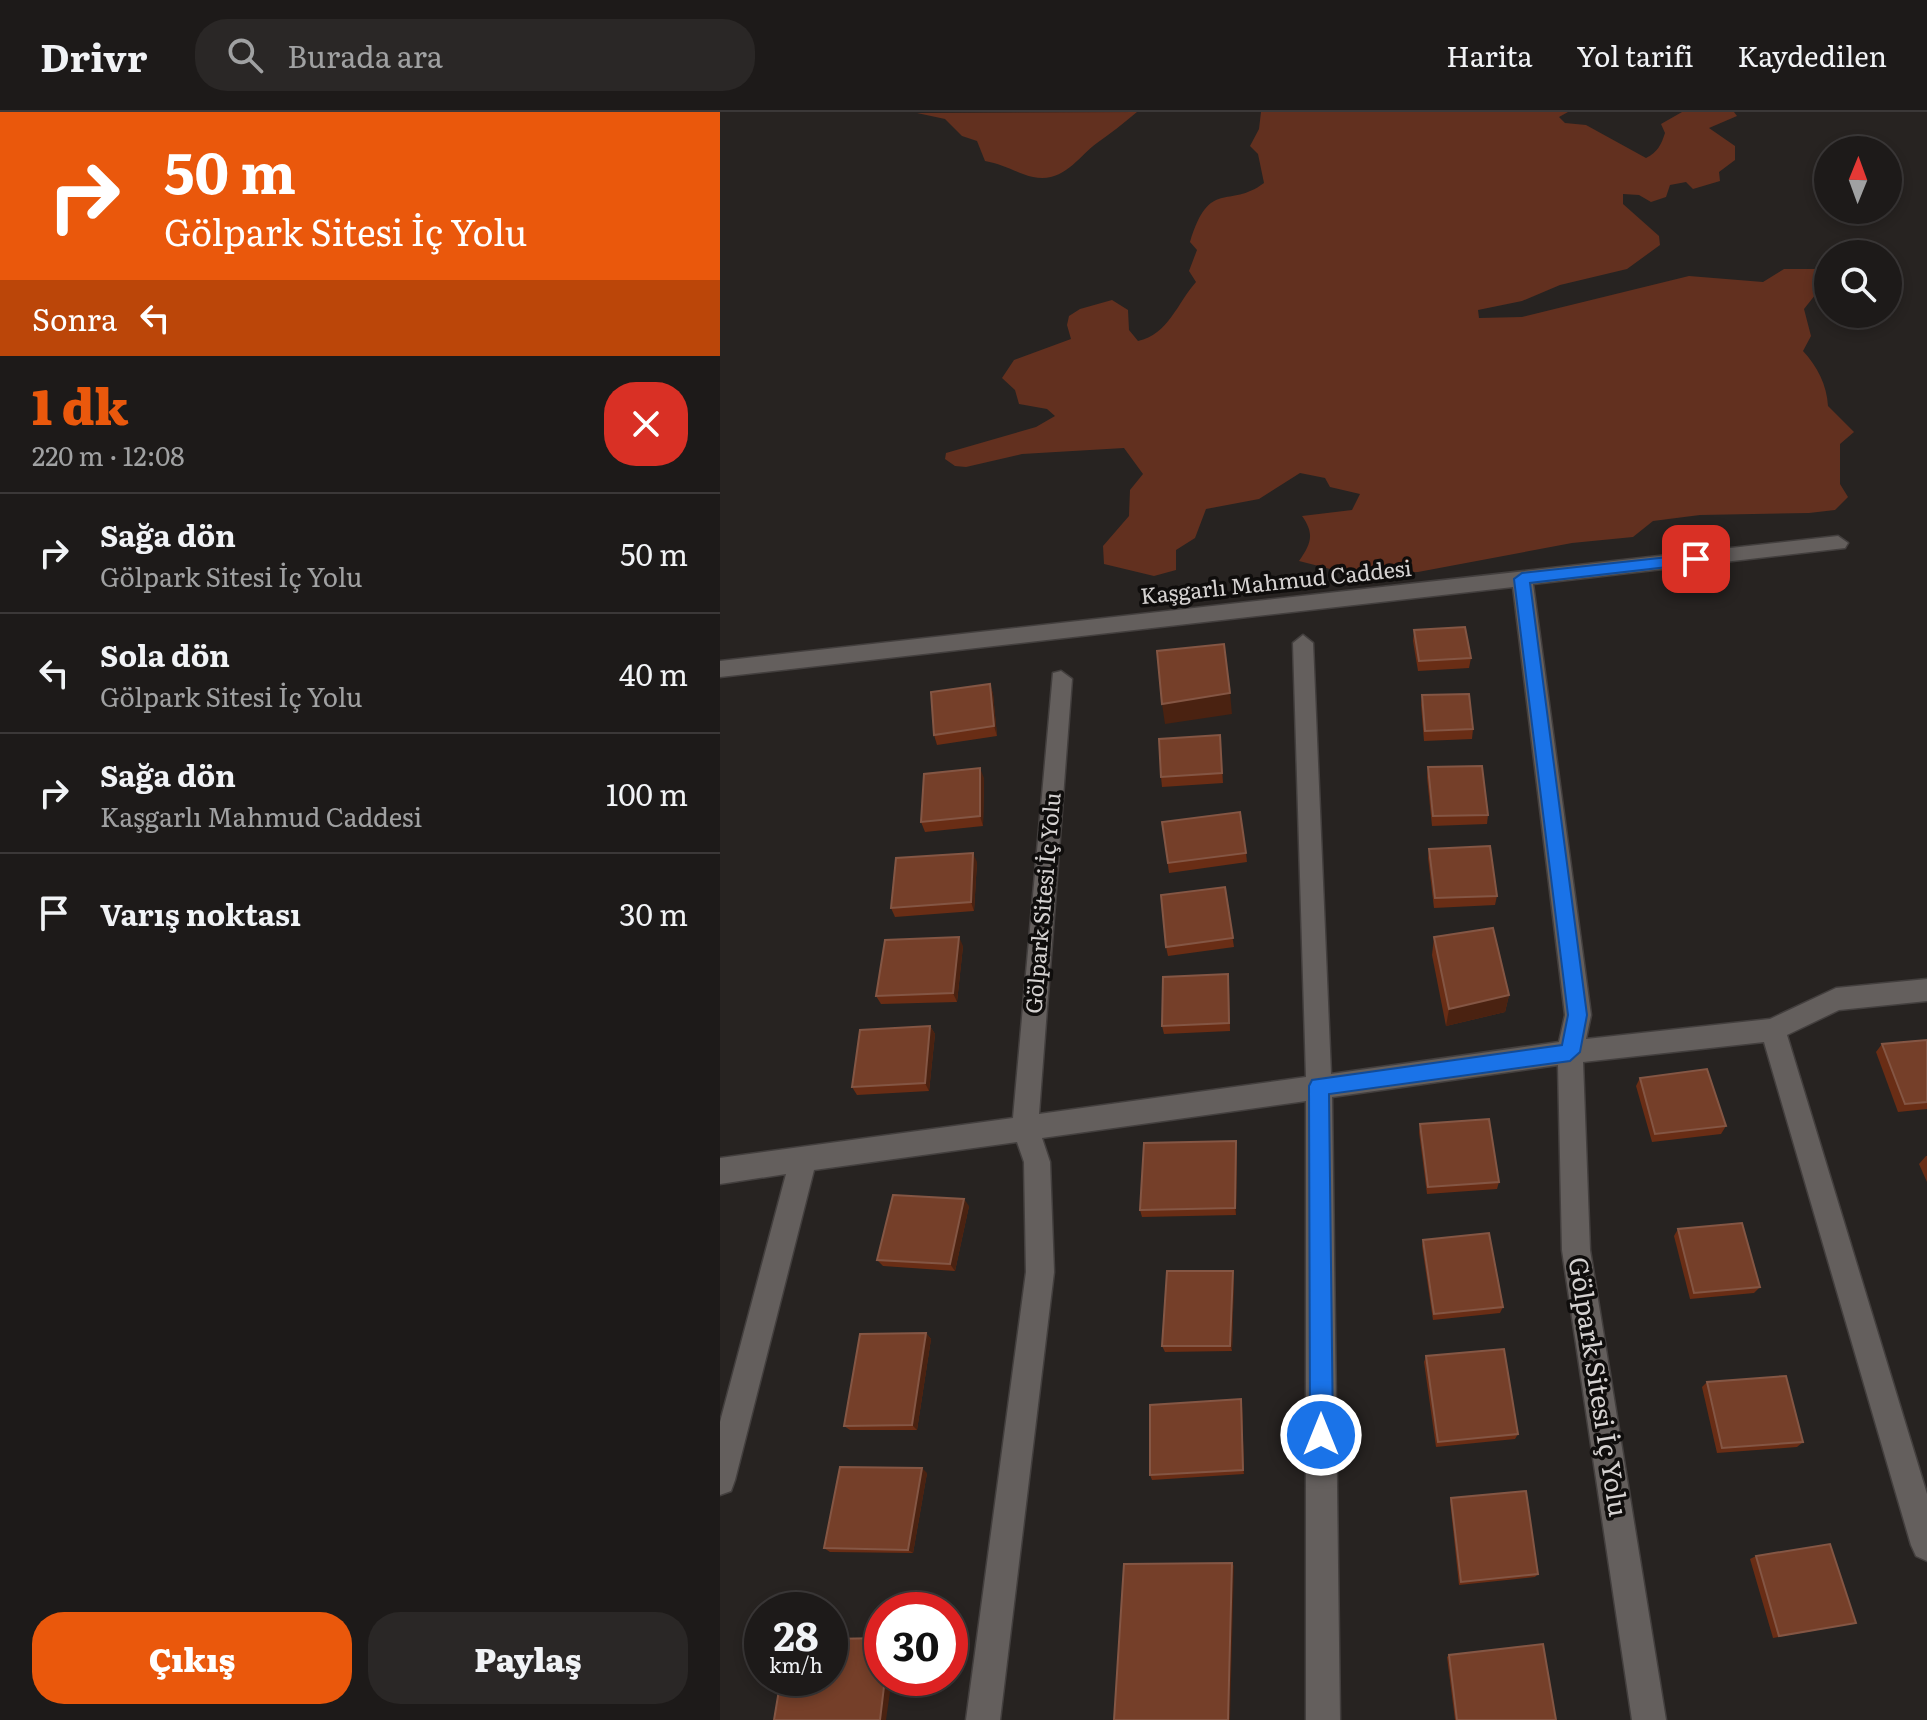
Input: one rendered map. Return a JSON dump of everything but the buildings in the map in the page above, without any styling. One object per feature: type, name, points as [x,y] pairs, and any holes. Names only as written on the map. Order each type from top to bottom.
[{"type":"street","name":"Kaşgarlı Mahmud Caddesi","points":[[720,669],[1838,543]]},
{"type":"street","name":"Gölpark Sitesi İç Yolu","points":[[1522,579],[1578,1015],[1570,1052],[1576,1250],[1649,1720]]},
{"type":"street","points":[[1303,643],[1319,1086],[1323,1720]]},
{"type":"street","name":"Gölpark Sitesi İç Yolu","points":[[983,1720],[1040,1272],[1037,1162],[1025,1127],[1061,679]]},
{"type":"street","points":[[720,1171],[1570,1052],[1773,1030],[1836,999],[1927,990]]},
{"type":"street","points":[[1773,1030],[1927,1545]]},
{"type":"street","points":[[720,1480],[803,1159]]},
{"type":"shaded area","points":[[1137,112],[1090,148],[1070,168],[1044,178],[985,161],[977,141],[962,136],[945,119],[917,113]]},
{"type":"shaded area","points":[[1261,112],[1568,112],[1559,117],[1565,123],[1586,125],[1646,158],[1656,151],[1662,141],[1665,133],[1661,124],[1682,112],[1734,112],[1737,116],[1709,128],[1735,146],[1735,160],[1719,172],[1720,181],[1693,189],[1686,182],[1670,185],[1666,197],[1651,202],[1639,195],[1623,194],[1623,204],[1659,236],[1660,245],[1627,269],[1560,285],[1522,301],[1478,310],[1479,318],[1522,317],[1689,276],[1763,282],[1784,269],[1814,269],[1814,296],[1804,309],[1811,336],[1803,351],[1820,376],[1828,406],[1854,432],[1840,444],[1840,484],[1848,497],[1835,510],[1700,515],[1653,521],[1633,537],[1572,543],[1418,572],[1350,574],[1299,561],[1310,539],[1309,528],[1302,516],[1352,510],[1360,494],[1330,487],[1325,478],[1300,473],[1259,499],[1206,509],[1195,538],[1176,550],[1176,570],[1154,576],[1104,564],[1103,546],[1129,516],[1130,490],[1143,474],[1124,448],[1022,454],[966,467],[955,466],[945,459],[946,453],[1036,427],[1055,416],[1047,409],[1019,404],[1015,390],[1002,378],[1014,360],[1071,339],[1067,325],[1069,316],[1080,309],[1112,300],[1128,310],[1129,330],[1138,341],[1148,338],[1165,325],[1196,282],[1189,271],[1197,250],[1190,242],[1205,209],[1221,198],[1251,191],[1264,183],[1258,154],[1250,146],[1259,129]]},
{"type":"route","points":[[1321,1435],[1319,1086],[1570,1052],[1578,1015],[1522,579],[1696,559]]}]
